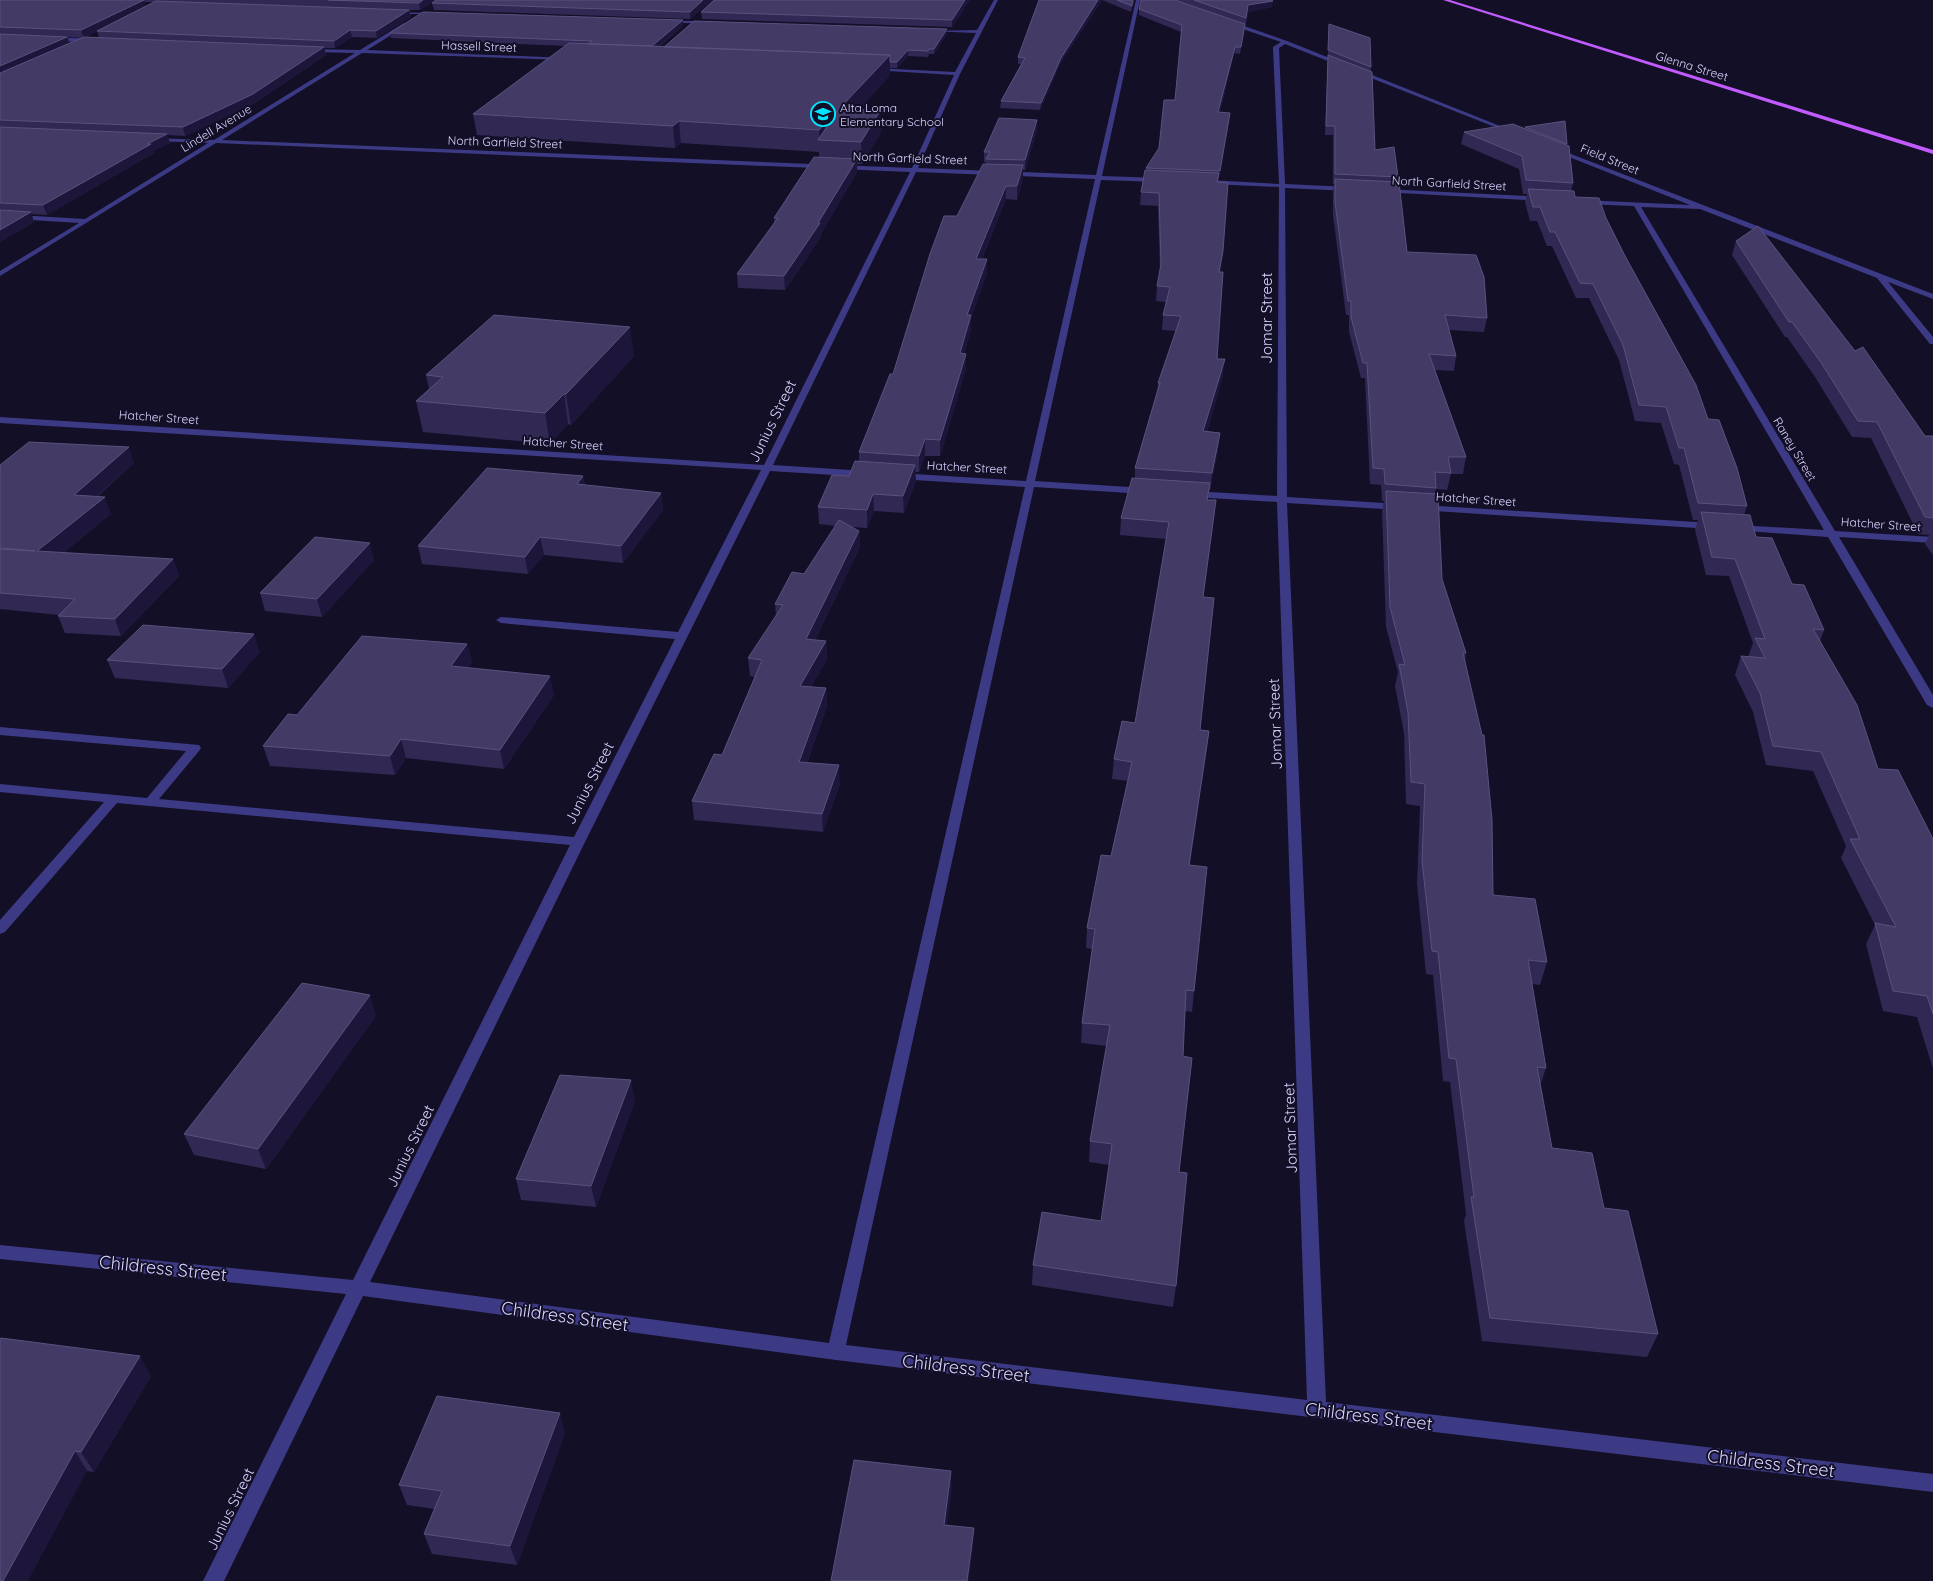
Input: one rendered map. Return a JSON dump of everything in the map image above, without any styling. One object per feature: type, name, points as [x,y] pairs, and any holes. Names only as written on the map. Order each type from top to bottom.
[{"type":"main road","name":"Glenna Street","points":[[1445,0],[1933,152]]},
{"type":"street","name":"Junius Street","points":[[213,1581],[578,842],[767,468],[914,170],[957,74],[996,0]]},
{"type":"street","points":[[836,1352],[1138,0]]},
{"type":"street","points":[[414,18],[429,9]]},
{"type":"street","points":[[383,12],[441,14]]},
{"type":"street","points":[[685,29],[699,17]]},
{"type":"street","points":[[1221,19],[1285,42],[1523,136]]},
{"type":"street","points":[[663,22],[712,23]]},
{"type":"street","name":"Lindell Avenue","points":[[0,274],[362,53],[407,23]]},
{"type":"street","points":[[920,30],[979,32]]},
{"type":"street","points":[[48,39],[86,41]]},
{"type":"street","points":[[69,48],[95,39]]},
{"type":"street","name":"Jomar Street","points":[[1285,42],[1276,47],[1282,185],[1282,499],[1317,1410]]},
{"type":"street","name":"Hassell Street","points":[[302,50],[569,59]]},
{"type":"street","points":[[868,70],[957,74]]},
{"type":"street","name":"North Garfield Street","points":[[146,139],[1166,180]]},
{"type":"street","name":"Field Street","points":[[1550,147],[1698,207],[1933,297]]},
{"type":"street","points":[[1205,182],[1361,189]]},
{"type":"street","name":"North Garfield Street","points":[[1380,190],[1547,200]]},
{"type":"street","points":[[1577,201],[1698,207]]},
{"type":"street","name":"Raney Street","points":[[1636,204],[1933,705]]},
{"type":"street","points":[[0,216],[87,221]]},
{"type":"street","points":[[1879,277],[1933,342]]},
{"type":"street","name":"Hatcher Street","points":[[0,420],[1156,492]]},
{"type":"street","name":"Hatcher Street","points":[[1185,493],[1933,540]]},
{"type":"street","points":[[501,620],[682,636]]},
{"type":"street","points":[[0,731],[195,748],[150,802]]},
{"type":"street","points":[[0,788],[578,842]]},
{"type":"street","points":[[0,929],[114,798]]},
{"type":"street","name":"Childress Street","points":[[0,1252],[358,1288],[836,1352],[1933,1482]]},
{"type":"building","points":[[0,0],[144,0],[81,30],[0,27]]},
{"type":"building","points":[[328,0],[423,0],[419,3]]},
{"type":"building","points":[[436,0],[703,0],[690,12],[432,3]]},
{"type":"building","points":[[714,0],[965,0],[952,20],[701,12]]},
{"type":"building","points":[[1039,0],[1098,0],[1061,58],[1041,103],[1001,101],[1025,58],[1018,57]]},
{"type":"building","points":[[1117,0],[1133,0],[1132,6]]},
{"type":"building","points":[[1141,0],[1175,0],[1245,24],[1241,47],[1235,47],[1218,112],[1230,113],[1220,171],[1146,168],[1159,148],[1164,100],[1175,100],[1182,25],[1139,9]]},
{"type":"building","points":[[1194,0],[1273,1],[1248,5],[1246,18]]},
{"type":"building","points":[[156,1],[409,10],[376,31],[350,30],[334,41],[97,31]]},
{"type":"building","points":[[423,12],[683,20],[652,46],[588,44],[592,41],[390,33]]},
{"type":"building","points":[[694,21],[947,29],[934,49],[929,49],[928,51],[908,50],[897,62],[890,62],[890,55],[664,47]]},
{"type":"building","points":[[1329,24],[1370,38],[1371,67],[1328,50]]},
{"type":"building","points":[[0,34],[67,37],[0,66]]},
{"type":"building","points":[[84,37],[324,47],[253,94],[183,127],[0,120],[0,73]]},
{"type":"building","points":[[569,43],[890,55],[840,108],[880,111],[861,142],[818,140],[838,110],[819,130],[679,121],[673,126],[473,114]]},
{"type":"building","points":[[1328,55],[1372,72],[1375,150],[1394,147],[1398,177],[1335,174],[1335,126],[1326,126]]},
{"type":"building","points":[[999,118],[1037,120],[1025,160],[986,159],[990,152],[984,152]]},
{"type":"building","points":[[1565,121],[1567,144],[1525,127]]},
{"type":"building","points":[[1513,124],[1569,146],[1573,183],[1526,180],[1522,156],[1464,132]]},
{"type":"building","points":[[0,127],[167,134],[43,205],[0,203]]},
{"type":"building","points":[[814,157],[857,159],[818,223],[820,223],[784,276],[737,274],[778,218],[774,218]]},
{"type":"building","points":[[983,164],[1023,165],[1017,186],[1006,186],[976,259],[987,259],[967,315],[971,315],[960,353],[966,354],[940,440],[925,439],[919,456],[859,452],[890,374],[893,374],[930,254],[944,216],[957,216]]},
{"type":"building","points":[[1145,170],[1219,173],[1217,182],[1228,183],[1223,251],[1219,272],[1223,272],[1217,359],[1225,359],[1203,431],[1220,433],[1212,473],[1135,468],[1160,383],[1158,383],[1181,316],[1163,315],[1170,287],[1157,286],[1161,264],[1159,193],[1141,192]]},
{"type":"building","points":[[1335,179],[1399,182],[1407,252],[1476,255],[1484,277],[1487,318],[1445,315],[1456,356],[1429,354],[1466,457],[1448,457],[1451,473],[1435,472],[1436,488],[1385,484],[1384,469],[1373,468],[1367,363],[1363,363],[1351,317],[1351,301],[1348,301],[1335,202]]},
{"type":"building","points":[[1528,189],[1574,191],[1575,197],[1599,198],[1606,218],[1625,256],[1696,385],[1708,419],[1719,420],[1737,468],[1747,506],[1698,503],[1684,448],[1679,448],[1666,407],[1639,405],[1623,345],[1593,284],[1580,283],[1555,232],[1550,232],[1540,207],[1533,207]]},
{"type":"building","points":[[0,210],[31,212],[0,230]]},
{"type":"building","points":[[1758,226],[1855,351],[1863,347],[1925,436],[1933,436],[1933,518],[1925,517],[1877,422],[1858,421],[1820,361],[1792,322],[1789,322],[1736,241]]},
{"type":"building","points":[[494,315],[630,327],[566,394],[545,413],[416,401],[443,377],[426,375]]},
{"type":"building","points":[[29,442],[129,447],[74,495],[105,497],[37,551],[173,559],[115,619],[58,616],[75,599],[0,593],[0,549],[35,551],[0,548],[0,465]]},
{"type":"building","points":[[855,461],[915,465],[903,496],[873,494],[867,510],[818,507],[832,475],[849,476]]},
{"type":"building","points":[[487,468],[583,476],[577,484],[661,493],[621,546],[540,537],[525,557],[418,546]]},
{"type":"building","points":[[1132,478],[1210,483],[1207,500],[1216,500],[1203,597],[1214,598],[1200,730],[1209,731],[1189,865],[1207,867],[1194,991],[1186,990],[1183,1056],[1192,1058],[1179,1172],[1187,1173],[1176,1286],[1033,1265],[1042,1212],[1101,1221],[1112,1144],[1090,1141],[1110,1025],[1082,1023],[1095,929],[1087,928],[1101,855],[1111,856],[1132,762],[1114,759],[1122,721],[1135,723],[1169,522],[1121,518]]},
{"type":"building","points":[[1386,491],[1438,494],[1442,579],[1466,653],[1463,653],[1482,735],[1484,735],[1492,820],[1493,895],[1535,899],[1547,962],[1528,960],[1546,1068],[1537,1067],[1552,1148],[1592,1153],[1604,1208],[1628,1211],[1658,1334],[1490,1318],[1471,1197],[1474,1197],[1456,1059],[1449,1058],[1438,952],[1432,951],[1422,861],[1425,784],[1411,782],[1408,712],[1399,664],[1405,665],[1390,607]]},
{"type":"building","points":[[1701,512],[1750,515],[1756,537],[1772,538],[1792,584],[1804,585],[1824,630],[1813,629],[1857,705],[1878,769],[1898,770],[1933,839],[1933,1014],[1927,996],[1893,991],[1875,923],[1896,927],[1850,839],[1860,839],[1821,752],[1773,746],[1760,693],[1741,656],[1765,658],[1755,638],[1765,639],[1735,559],[1712,557]]},
{"type":"building","points":[[839,520],[859,531],[806,639],[826,641],[800,686],[826,688],[799,762],[839,765],[822,814],[692,801],[714,754],[722,755],[762,660],[748,658],[783,605],[775,604],[792,572],[804,574]]},
{"type":"building","points":[[315,537],[370,543],[317,599],[260,593]]},
{"type":"building","points":[[143,625],[254,634],[222,669],[107,660]]},
{"type":"building","points":[[362,636],[467,644],[451,666],[550,676],[500,750],[401,739],[390,756],[263,746],[288,714],[297,715]]},
{"type":"building","points":[[302,983],[370,995],[258,1149],[184,1134]]},
{"type":"building","points":[[560,1075],[631,1080],[591,1186],[516,1179]]},
{"type":"building","points":[[1,1338],[140,1356],[81,1452],[75,1451],[3,1581],[0,1581]]},
{"type":"building","points":[[437,1396],[560,1413],[510,1546],[424,1534],[442,1491],[399,1485]]},
{"type":"building","points":[[854,1460],[951,1471],[944,1525],[974,1528],[967,1581],[831,1581]]},
{"type":"place","name":"Alta Loma Elementary School","points":[[823,114]]}]
